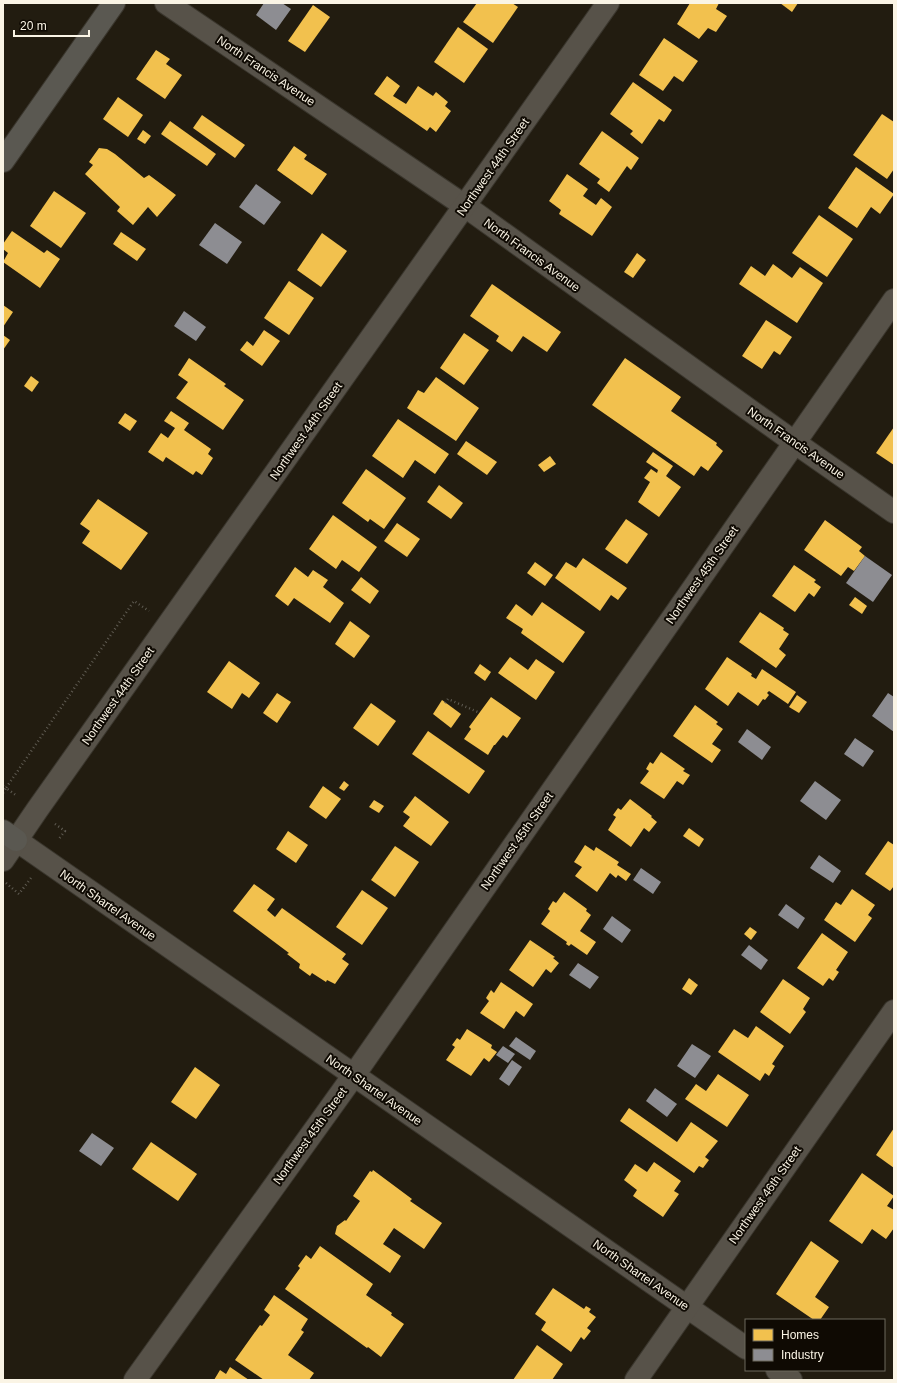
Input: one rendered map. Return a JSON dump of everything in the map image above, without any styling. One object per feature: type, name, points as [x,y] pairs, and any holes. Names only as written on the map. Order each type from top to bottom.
[{"type":"street","points":[[3,162],[114,3]]},
{"type":"street","name":"North Francis Avenue","points":[[166,3],[465,206],[894,512]]},
{"type":"street","name":"Northwest 44th Street","points":[[3,860],[9,836],[169,624],[608,3]]},
{"type":"street","name":"Northwest 45th Street","points":[[135,1380],[354,1075],[894,300]]},
{"type":"street","name":"North Shartel Avenue","points":[[9,836],[745,1347]]},
{"type":"street","name":"Northwest 46th Street","points":[[636,1380],[894,1011]]},
{"type":"street","points":[[778,1371],[791,1380]]},
{"type":"path","points":[[3,786],[6,788],[134,601],[169,624]]},
{"type":"path","points":[[445,703],[448,699],[480,713]]},
{"type":"building: Homes","points":[[477,3],[512,3],[518,7],[493,43],[463,22]]},
{"type":"building: Homes","points":[[690,3],[719,3],[716,9],[727,16],[716,32],[708,28],[699,39],[677,24]]},
{"type":"building: Homes","points":[[780,3],[798,3],[792,12]]},
{"type":"building: Homes","points":[[313,5],[330,17],[305,52],[288,41]]},
{"type":"building: Homes","points":[[458,27],[488,49],[464,83],[434,62]]},
{"type":"building: Homes","points":[[664,38],[698,61],[683,82],[674,76],[663,91],[639,75]]},
{"type":"building: Homes","points":[[156,50],[170,59],[166,64],[182,75],[165,99],[136,79]]},
{"type":"building: Homes","points":[[387,76],[400,86],[393,96],[406,104],[418,86],[433,96],[436,92],[448,102],[445,106],[451,111],[436,132],[430,127],[427,131],[374,94]]},
{"type":"building: Homes","points":[[633,82],[672,110],[664,122],[659,119],[642,144],[630,134],[633,131],[610,114]]},
{"type":"building: Homes","points":[[118,97],[143,115],[128,137],[103,119]]},
{"type":"building: Homes","points":[[882,114],[894,122],[894,169],[887,179],[853,155]]},
{"type":"building: Homes","points":[[202,115],[245,145],[235,158],[193,128]]},
{"type":"building: Homes","points":[[170,121],[216,154],[207,166],[161,134]]},
{"type":"building: Homes","points":[[143,130],[151,136],[145,144],[137,139]]},
{"type":"building: Homes","points":[[602,131],[639,158],[631,170],[627,166],[609,192],[597,183],[600,179],[579,164]]},
{"type":"building: Homes","points":[[294,146],[307,155],[304,159],[327,174],[312,195],[277,170]]},
{"type":"building: Homes","points":[[99,148],[107,149],[144,178],[149,175],[176,195],[157,217],[148,207],[133,225],[117,211],[120,207],[85,174],[93,165],[89,162]]},
{"type":"building: Homes","points":[[856,167],[894,194],[880,214],[871,207],[857,228],[828,208]]},
{"type":"building: Homes","points":[[567,174],[588,189],[583,196],[596,205],[601,198],[612,207],[592,236],[559,214],[561,210],[549,201]]},
{"type":"building: Homes","points":[[54,191],[86,213],[61,248],[30,226]]},
{"type":"building: Homes","points":[[819,215],[853,239],[827,277],[792,253]]},
{"type":"building: Homes","points":[[12,231],[44,253],[47,250],[60,259],[40,288],[3,262],[8,253],[3,249],[3,244]]},
{"type":"building: Homes","points":[[121,232],[146,249],[137,261],[113,244]]},
{"type":"building: Homes","points":[[322,233],[347,251],[321,287],[297,270]]},
{"type":"building: Homes","points":[[637,253],[646,260],[633,278],[624,272]]},
{"type":"building: Homes","points":[[773,264],[792,278],[800,267],[823,283],[797,323],[739,284],[751,266],[765,276]]},
{"type":"building: Homes","points":[[289,281],[314,298],[289,335],[264,318]]},
{"type":"building: Homes","points":[[492,284],[561,332],[547,352],[523,336],[512,352],[496,341],[499,336],[470,316]]},
{"type":"building: Homes","points":[[3,305],[13,312],[3,327]]},
{"type":"building: Homes","points":[[766,320],[792,337],[780,355],[774,351],[762,369],[742,356]]},
{"type":"building: Homes","points":[[264,330],[280,341],[262,366],[240,350],[247,341],[253,346]]},
{"type":"building: Homes","points":[[464,333],[489,350],[464,385],[440,368]]},
{"type":"building: Homes","points":[[3,335],[10,340],[3,350]]},
{"type":"building: Homes","points":[[189,358],[226,384],[224,386],[244,400],[223,430],[176,398],[188,382],[178,375]]},
{"type":"building: Homes","points":[[625,358],[681,397],[671,411],[717,443],[716,445],[723,451],[708,471],[701,466],[694,476],[592,405]]},
{"type":"building: Homes","points":[[31,376],[39,382],[32,392],[24,386]]},
{"type":"building: Homes","points":[[436,377],[479,408],[456,441],[407,408],[418,390],[424,393]]},
{"type":"building: Homes","points":[[171,411],[189,423],[184,430],[211,449],[208,454],[213,458],[202,475],[196,471],[193,475],[166,457],[163,462],[148,452],[161,433],[168,438],[175,428],[164,421]]},
{"type":"building: Homes","points":[[125,413],[137,421],[130,431],[118,423]]},
{"type":"building: Homes","points":[[398,419],[449,454],[435,474],[415,460],[403,478],[372,456]]},
{"type":"building: Homes","points":[[894,427],[894,465],[876,453]]},
{"type":"building: Homes","points":[[466,441],[497,462],[487,475],[457,454]]},
{"type":"building: Homes","points":[[653,452],[673,466],[666,476],[681,487],[659,517],[638,502],[650,482],[644,478],[651,469],[657,473],[658,470],[646,462]]},
{"type":"building: Homes","points":[[550,456],[556,464],[544,472],[538,465]]},
{"type":"building: Homes","points":[[366,469],[406,498],[384,529],[370,519],[368,522],[342,503]]},
{"type":"building: Homes","points":[[439,485],[463,503],[451,519],[427,502]]},
{"type":"building: Homes","points":[[98,499],[148,533],[121,570],[82,543],[90,531],[80,524]]},
{"type":"building: Homes","points":[[333,515],[377,547],[359,572],[342,560],[336,569],[309,549]]},
{"type":"building: Homes","points":[[626,519],[648,534],[627,564],[605,549]]},
{"type":"building: Homes","points":[[825,520],[862,547],[859,551],[865,556],[854,571],[848,567],[841,576],[804,550]]},
{"type":"building: Homes","points":[[397,523],[420,539],[407,557],[384,541]]},
{"type":"building: Homes","points":[[583,558],[627,588],[618,600],[611,595],[600,611],[555,578],[566,562],[576,568]]},
{"type":"building: Homes","points":[[535,562],[553,575],[545,586],[527,573]]},
{"type":"building: Homes","points":[[794,565],[816,580],[814,582],[821,587],[814,597],[809,593],[795,612],[772,596]]},
{"type":"building: Homes","points":[[295,567],[308,577],[313,570],[328,580],[323,587],[344,603],[330,623],[294,598],[288,606],[275,596]]},
{"type":"building: Homes","points":[[361,577],[379,591],[370,604],[351,590]]},
{"type":"building: Homes","points":[[855,597],[867,606],[862,614],[849,605]]},
{"type":"building: Homes","points":[[542,602],[585,632],[563,663],[521,633],[523,629],[506,618],[516,604],[532,616]]},
{"type":"building: Homes","points":[[760,612],[784,628],[783,630],[789,634],[779,649],[786,655],[776,668],[739,642]]},
{"type":"building: Homes","points":[[350,621],[370,636],[354,658],[335,644]]},
{"type":"building: Homes","points":[[510,657],[528,670],[536,659],[555,672],[536,700],[498,673]]},
{"type":"building: Homes","points":[[727,657],[752,674],[751,676],[756,679],[762,669],[796,692],[788,704],[769,691],[767,693],[769,695],[765,700],[763,699],[758,706],[738,692],[728,706],[705,689]]},
{"type":"building: Homes","points":[[229,661],[260,683],[249,698],[242,693],[232,709],[207,692]]},
{"type":"building: Homes","points":[[480,664],[491,672],[485,681],[474,673]]},
{"type":"building: Homes","points":[[277,693],[291,702],[277,723],[263,713]]},
{"type":"building: Homes","points":[[797,695],[807,702],[799,713],[789,707]]},
{"type":"building: Homes","points":[[491,697],[521,718],[507,738],[503,735],[488,755],[464,739],[471,729],[469,727]]},
{"type":"building: Homes","points":[[442,700],[461,714],[451,728],[433,714]]},
{"type":"building: Homes","points":[[371,703],[396,721],[378,746],[353,728]]},
{"type":"building: Homes","points":[[695,705],[718,722],[716,724],[723,729],[712,744],[721,750],[712,763],[673,736]]},
{"type":"building: Homes","points":[[428,731],[485,771],[469,794],[412,754]]},
{"type":"building: Homes","points":[[661,752],[685,769],[683,771],[690,775],[683,785],[677,781],[664,799],[640,783],[649,771],[646,769],[650,762],[653,764]]},
{"type":"building: Homes","points":[[344,781],[349,785],[344,791],[339,788]]},
{"type":"building: Homes","points":[[323,786],[341,799],[326,819],[309,807]]},
{"type":"building: Homes","points":[[415,796],[449,822],[431,846],[403,826],[410,817],[403,812]]},
{"type":"building: Homes","points":[[630,799],[652,816],[651,817],[657,822],[649,832],[644,828],[631,847],[608,830],[616,817],[613,815],[618,808],[621,810]]},
{"type":"building: Homes","points":[[374,800],[384,806],[379,813],[369,807]]},
{"type":"building: Homes","points":[[689,828],[704,839],[699,847],[683,836]]},
{"type":"building: Homes","points":[[288,831],[308,845],[296,863],[276,849]]},
{"type":"building: Homes","points":[[888,841],[894,845],[894,886],[890,891],[865,874]]},
{"type":"building: Homes","points":[[585,845],[594,851],[596,847],[619,862],[617,865],[631,874],[626,881],[618,875],[616,878],[610,873],[597,892],[575,876],[582,867],[574,862]]},
{"type":"building: Homes","points":[[395,846],[419,862],[395,897],[371,880]]},
{"type":"building: Homes","points":[[254,884],[275,899],[267,910],[275,917],[282,908],[346,954],[342,959],[349,964],[335,984],[327,980],[326,982],[312,973],[310,976],[299,968],[300,964],[287,954],[289,953],[233,911]]},
{"type":"building: Homes","points":[[852,889],[875,905],[868,915],[872,918],[855,942],[824,920],[836,902],[841,905]]},
{"type":"building: Homes","points":[[362,890],[388,908],[362,945],[336,927]]},
{"type":"building: Homes","points":[[564,892],[587,909],[586,911],[591,915],[580,931],[596,942],[587,955],[571,944],[569,946],[566,944],[567,942],[541,924],[550,911],[548,909],[553,901],[556,903]]},
{"type":"building: Homes","points":[[750,927],[757,932],[751,940],[744,934]]},
{"type":"building: Homes","points":[[822,933],[848,952],[836,970],[839,972],[833,981],[829,978],[823,986],[797,968]]},
{"type":"building: Homes","points":[[530,940],[555,957],[553,958],[559,963],[551,973],[546,969],[533,987],[509,970]]},
{"type":"building: Homes","points":[[689,978],[698,985],[691,995],[682,989]]},
{"type":"building: Homes","points":[[783,979],[810,998],[803,1009],[806,1012],[790,1034],[760,1012]]},
{"type":"building: Homes","points":[[501,982],[533,1004],[524,1017],[516,1011],[504,1029],[480,1013],[489,1001],[486,998],[491,990],[494,993]]},
{"type":"building: Homes","points":[[756,1026],[784,1046],[772,1064],[775,1066],[769,1076],[765,1073],[760,1081],[718,1052],[734,1029],[748,1038]]},
{"type":"building: Homes","points":[[467,1029],[492,1045],[491,1048],[497,1052],[489,1062],[484,1058],[471,1076],[446,1060],[455,1047],[452,1045],[457,1038],[460,1040]]},
{"type":"building: Homes","points":[[195,1067],[220,1085],[196,1119],[171,1102]]},
{"type":"building: Homes","points":[[718,1074],[749,1095],[727,1127],[685,1099],[696,1084],[706,1091]]},
{"type":"building: Homes","points":[[629,1108],[677,1142],[691,1122],[718,1141],[705,1157],[709,1160],[703,1168],[699,1166],[694,1173],[620,1121]]},
{"type":"building: Homes","points":[[894,1128],[894,1168],[876,1155]]},
{"type":"building: Homes","points":[[151,1142],[197,1174],[178,1201],[132,1169]]},
{"type":"building: Homes","points":[[654,1162],[681,1181],[674,1191],[679,1194],[663,1217],[633,1196],[637,1190],[624,1180],[635,1164],[647,1172]]},
{"type":"building: Homes","points":[[373,1170],[412,1199],[410,1201],[442,1223],[424,1249],[394,1228],[383,1244],[401,1256],[390,1273],[335,1234],[337,1226],[345,1220],[346,1221],[360,1201],[353,1196],[370,1171],[372,1172]]},
{"type":"building: Homes","points":[[862,1173],[894,1196],[887,1206],[894,1210],[894,1228],[886,1239],[872,1229],[862,1244],[829,1221]]},
{"type":"building: Homes","points":[[811,1241],[839,1261],[815,1297],[829,1307],[821,1319],[813,1319],[776,1294]]},
{"type":"building: Homes","points":[[320,1246],[373,1284],[366,1295],[392,1313],[391,1315],[404,1324],[381,1357],[285,1289],[300,1268],[298,1266],[306,1255],[311,1259]]},
{"type":"building: Homes","points":[[553,1288],[584,1309],[586,1306],[591,1309],[589,1312],[596,1317],[587,1328],[591,1331],[584,1340],[581,1337],[571,1352],[541,1330],[546,1322],[535,1314]]},
{"type":"building: Homes","points":[[274,1295],[308,1319],[301,1330],[304,1332],[288,1355],[314,1373],[309,1380],[264,1380],[235,1360],[260,1325],[262,1326],[270,1315],[264,1310]]},
{"type":"building: Homes","points":[[537,1345],[563,1364],[552,1380],[513,1380]]},
{"type":"building: Homes","points":[[230,1367],[249,1380],[214,1380],[220,1370],[226,1374]]},
{"type":"building: Industry","points":[[264,3],[282,3],[291,9],[276,30],[256,15]]},
{"type":"building: Industry","points":[[256,184],[281,202],[264,225],[239,207]]},
{"type":"building: Industry","points":[[215,223],[242,242],[227,264],[199,245]]},
{"type":"building: Industry","points":[[184,311],[206,327],[196,341],[174,326]]},
{"type":"building: Industry","points":[[865,556],[892,575],[873,602],[846,583]]},
{"type":"building: Industry","points":[[888,693],[894,697],[894,732],[872,716]]},
{"type":"building: Industry","points":[[747,729],[771,747],[762,760],[738,742]]},
{"type":"building: Industry","points":[[855,738],[874,751],[863,767],[844,754]]},
{"type":"building: Industry","points":[[815,781],[841,800],[826,820],[800,801]]},
{"type":"building: Industry","points":[[819,855],[841,871],[833,883],[810,868]]},
{"type":"building: Industry","points":[[641,868],[661,882],[653,894],[633,880]]},
{"type":"building: Industry","points":[[786,904],[805,918],[798,929],[778,915]]},
{"type":"building: Industry","points":[[612,916],[631,930],[622,943],[603,929]]},
{"type":"building: Industry","points":[[749,945],[768,960],[761,970],[741,955]]},
{"type":"building: Industry","points":[[578,963],[599,977],[590,989],[569,975]]},
{"type":"building: Industry","points":[[516,1037],[536,1051],[530,1060],[509,1046]]},
{"type":"building: Industry","points":[[692,1044],[711,1056],[695,1078],[677,1066]]},
{"type":"building: Industry","points":[[503,1046],[515,1054],[508,1063],[496,1055]]},
{"type":"building: Industry","points":[[512,1060],[522,1067],[509,1086],[499,1079]]},
{"type":"building: Industry","points":[[655,1088],[677,1104],[667,1117],[646,1101]]},
{"type":"building: Industry","points":[[92,1133],[114,1148],[101,1166],[79,1151]]}]
